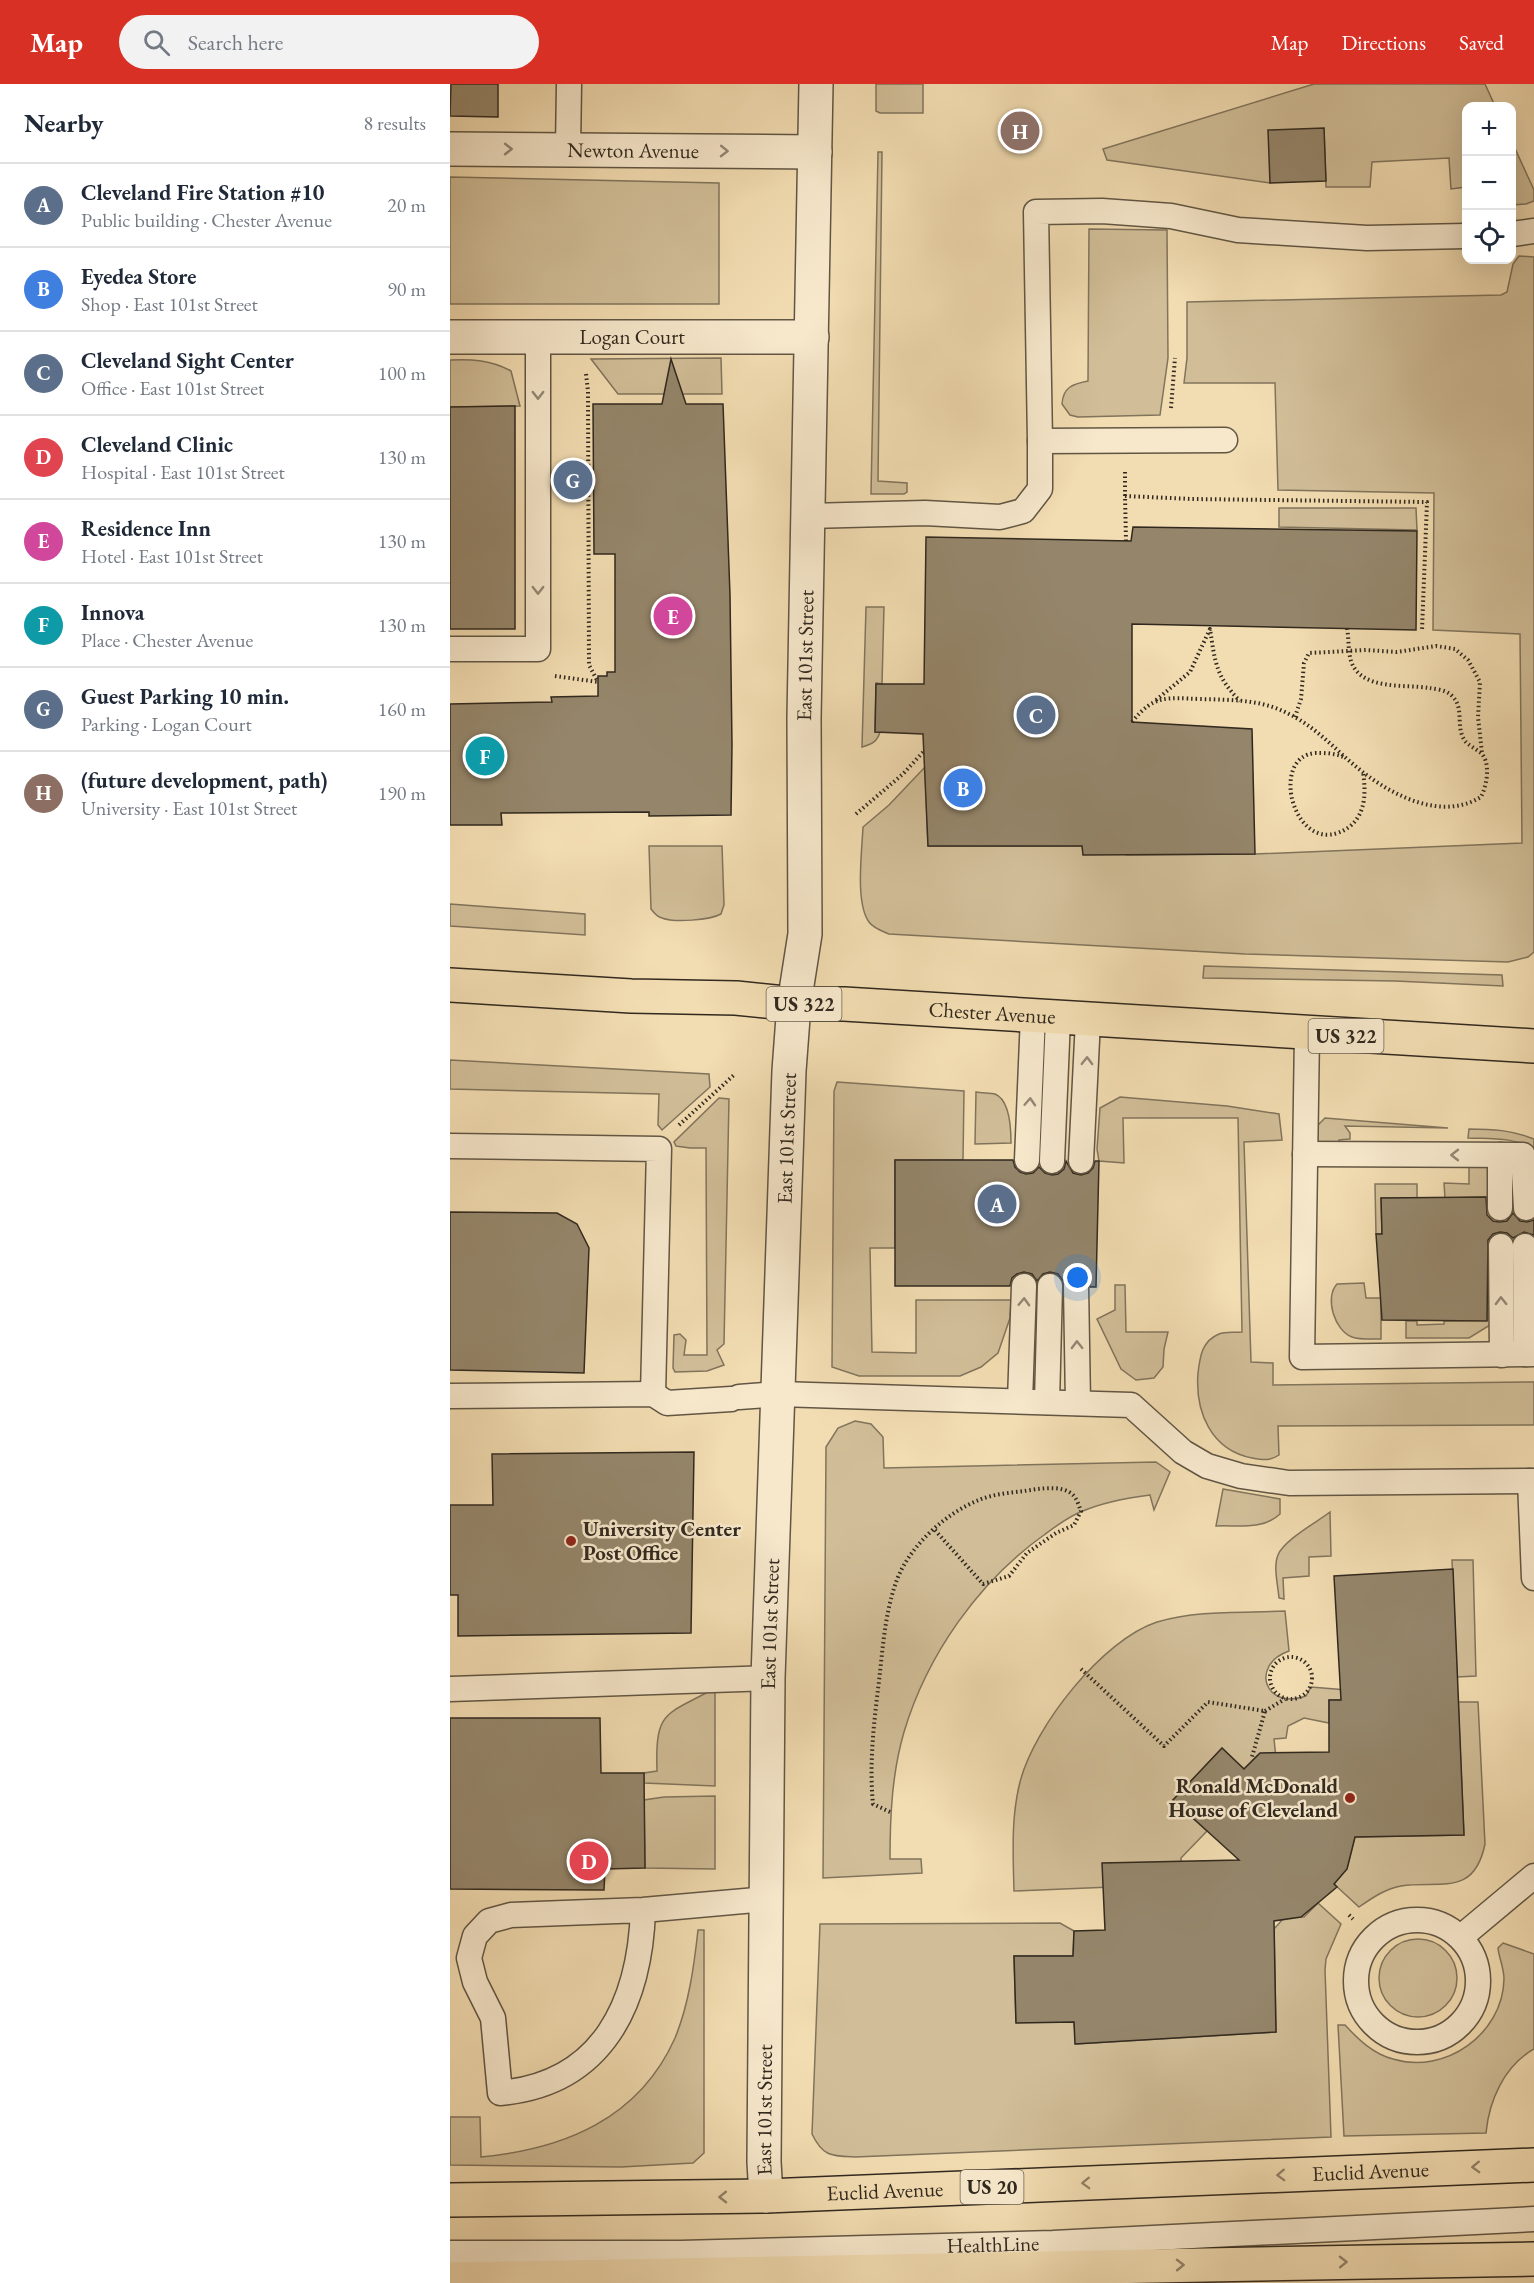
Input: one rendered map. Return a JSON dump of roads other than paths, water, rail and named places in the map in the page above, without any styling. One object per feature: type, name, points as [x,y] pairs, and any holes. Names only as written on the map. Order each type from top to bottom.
[{"type":"main road","name":"Chester Avenue","points":[[450,986],[736,999],[794,1004],[844,1004],[1307,1034],[1534,1046]]},
{"type":"main road","name":"Euclid Avenue","points":[[450,2200],[766,2196],[1534,2165]]},
{"type":"main road","points":[[450,2280],[1534,2259]]},
{"type":"street","name":"East 101st Street","points":[[766,2196],[764,2162],[768,1678],[789,1071],[794,1004],[806,934],[804,718],[816,84]]},
{"type":"street","name":"Newton Avenue","points":[[450,149],[815,152]]},
{"type":"street","name":"Logan Court","points":[[450,337],[812,337]]},
{"type":"lane","points":[[568,149],[569,84]]},
{"type":"lane","points":[[808,516],[925,513],[1000,517],[1023,511],[1040,489],[1036,212],[1102,211],[1171,216],[1238,230],[1367,238],[1462,236]]},
{"type":"lane","points":[[1516,233],[1534,231]]},
{"type":"lane","points":[[450,649],[538,650],[538,337]]},
{"type":"lane","points":[[1040,441],[1225,440]]},
{"type":"lane","points":[[1027,1160],[1060,1018]]},
{"type":"lane","points":[[1052,1161],[1060,1018]]},
{"type":"lane","points":[[1060,1018],[1081,1161]]},
{"type":"lane","points":[[1307,1034],[1302,1357],[1521,1354]]},
{"type":"lane","points":[[450,1146],[659,1149],[653,1394]]},
{"type":"lane","points":[[1305,1154],[1519,1160]]},
{"type":"lane","points":[[1519,1160],[1526,1208]]},
{"type":"lane","points":[[1500,1208],[1519,1160]]},
{"type":"lane","points":[[1501,1246],[1521,1354]]},
{"type":"lane","points":[[1521,1354],[1525,1246]]},
{"type":"lane","points":[[1020,1401],[1024,1286]]},
{"type":"lane","points":[[1047,1402],[1050,1286]]},
{"type":"lane","points":[[1076,1286],[1078,1403]]},
{"type":"lane","points":[[450,1396],[653,1394],[667,1403],[779,1394],[1131,1405],[1183,1452],[1207,1466],[1241,1476],[1289,1483],[1532,1481],[1534,1578]]},
{"type":"lane","points":[[450,1689],[768,1678]]},
{"type":"lane","points":[[1461,1937],[1534,1876]]},
{"type":"lane","points":[[643,1910],[636,1973],[626,2004],[609,2033],[588,2057],[561,2076],[531,2089],[500,2093],[493,2018],[475,1982],[470,1958],[475,1936],[489,1921],[512,1916],[643,1910],[766,1899]]},
{"type":"lane","points":[[1425,1920],[1443,1925],[1461,1937],[1475,1959],[1479,1980],[1476,1998],[1469,2015],[1462,2023],[1442,2036],[1423,2042],[1403,2041],[1380,2029],[1370,2020],[1359,2001],[1356,1977],[1363,1952],[1377,1935],[1397,1923],[1425,1920]]},
{"type":"lane","name":"HealthLine","points":[[450,2253],[681,2253],[1053,2243],[1534,2219]]},
{"type":"place","name":"(future development, path)","points":[[1020,131]]},
{"type":"place","name":"Guest Parking 10 min.","points":[[573,480]]},
{"type":"place","name":"Residence Inn","points":[[673,616]]},
{"type":"place","name":"Cleveland Sight Center","points":[[1036,715]]},
{"type":"place","name":"Innova","points":[[485,756]]},
{"type":"place","name":"Eyedea Store","points":[[963,788]]},
{"type":"place","name":"Cleveland Fire Station #10","points":[[997,1204]]},
{"type":"place","name":"University Center Post Office","points":[[571,1541]]},
{"type":"place","name":"Ronald McDonald House of Cleveland","points":[[1350,1798]]},
{"type":"place","name":"Cleveland Clinic","points":[[589,1861]]}]
